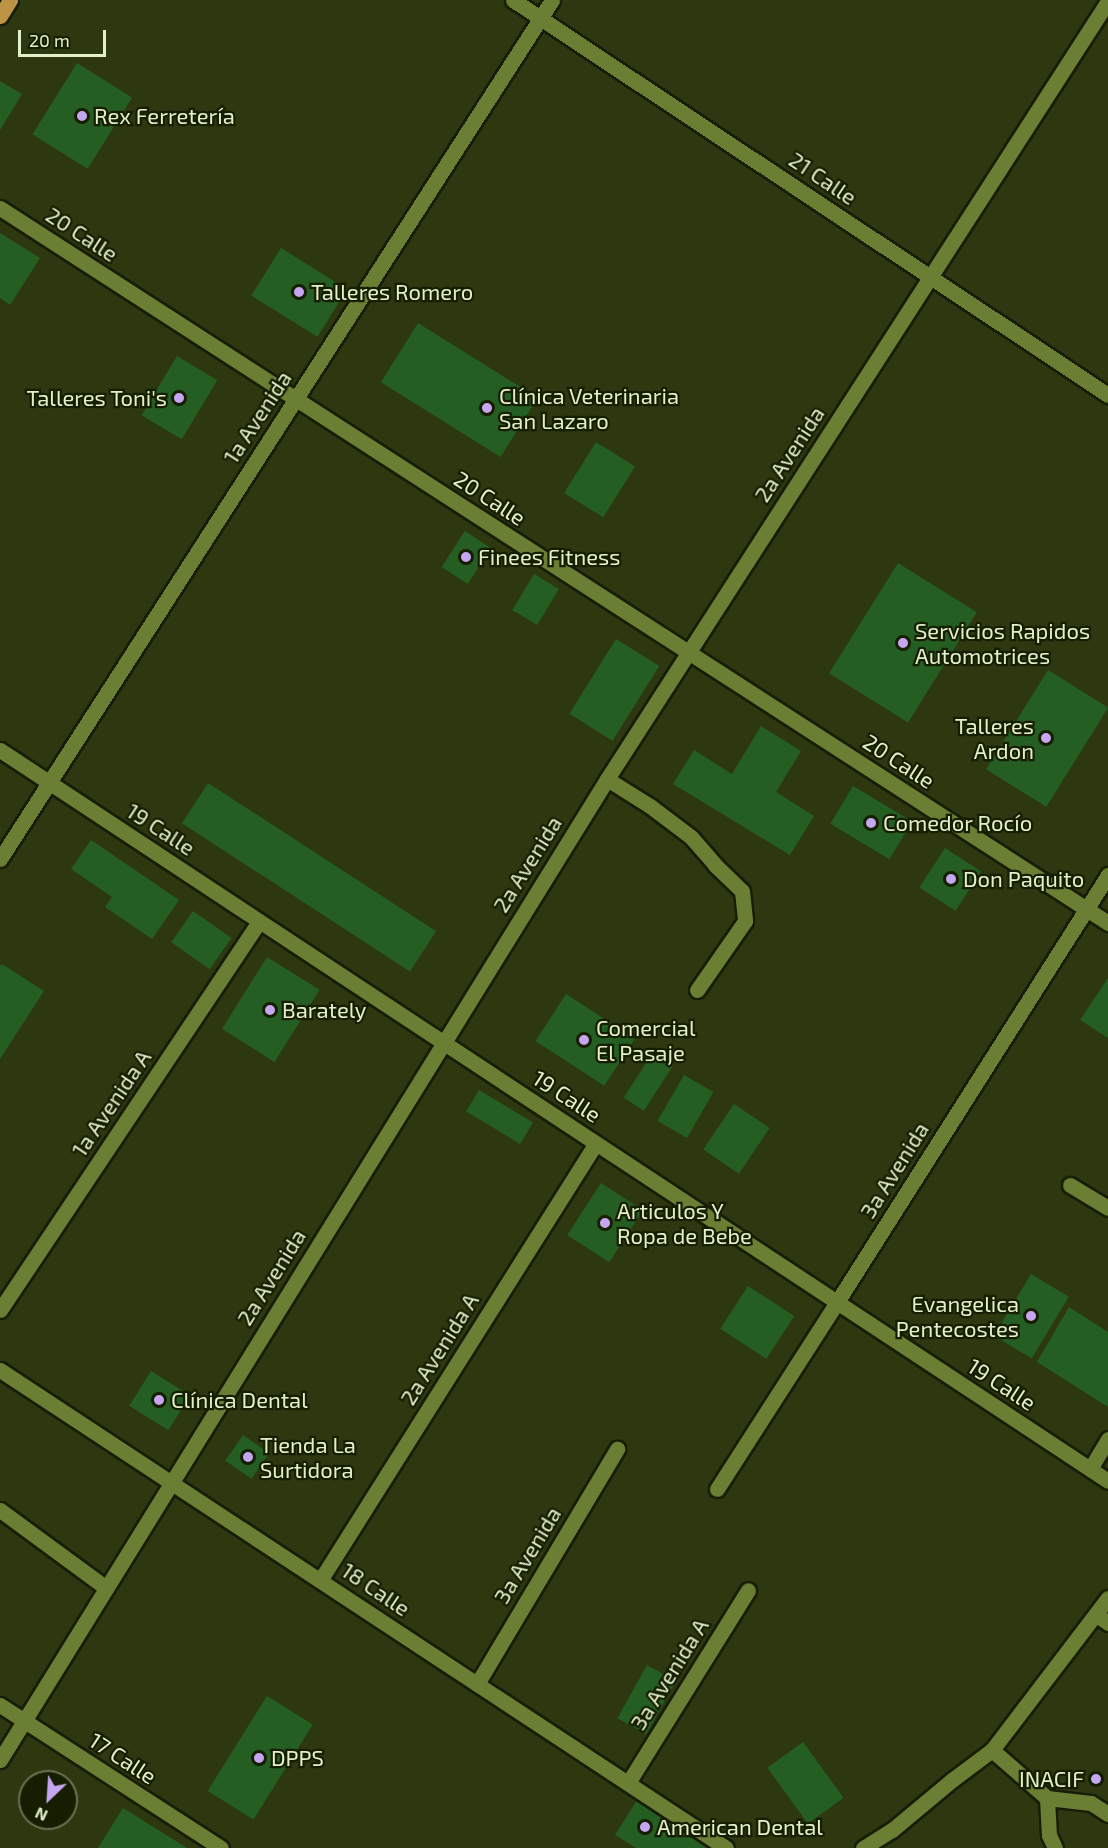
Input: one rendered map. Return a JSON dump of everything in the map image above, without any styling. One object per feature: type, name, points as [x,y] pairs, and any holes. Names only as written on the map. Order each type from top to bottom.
[{"type":"main road","points":[[0,16],[10,0]]},
{"type":"street","name":"21 Calle","points":[[513,0],[1108,394]]},
{"type":"street","name":"1a Avenida","points":[[0,859],[552,0]]},
{"type":"street","name":"2a Avenida","points":[[0,1760],[442,1041],[607,779],[1108,1]]},
{"type":"street","name":"20 Calle","points":[[0,208],[1108,923]]},
{"type":"street","name":"19 Calle","points":[[0,750],[1108,1481]]},
{"type":"street","points":[[607,779],[650,806],[691,837],[715,866],[742,891],[745,921],[697,990]]},
{"type":"street","name":"3a Avenida","points":[[717,1489],[1108,875]]},
{"type":"street","name":"1a Avenida A","points":[[0,1310],[259,921]]},
{"type":"street","name":"2a Avenida A","points":[[321,1579],[596,1143]]},
{"type":"street","points":[[1070,1185],[1108,1208]]},
{"type":"street","name":"18 Calle","points":[[0,1370],[321,1579],[726,1848]]},
{"type":"street","points":[[1090,1469],[1108,1439]]},
{"type":"street","name":"3a Avenida","points":[[477,1684],[617,1449]]},
{"type":"street","points":[[0,1510],[106,1588]]},
{"type":"street","name":"3a Avenida A","points":[[628,1783],[748,1590]]},
{"type":"street","points":[[863,1848],[892,1830],[992,1750],[1102,1619],[1108,1598]]},
{"type":"street","name":"17 Calle","points":[[0,1705],[221,1848]]},
{"type":"street","points":[[992,1750],[1047,1798],[1091,1803],[1108,1814]]},
{"type":"street","points":[[1047,1798],[1049,1835],[1055,1848]]},
{"type":"building","name":"Rex Ferretería","points":[[77,63],[132,97],[88,169],[32,134]]},
{"type":"building","points":[[0,81],[22,94],[0,130]]},
{"type":"building","points":[[0,233],[40,258],[10,305],[0,298]]},
{"type":"building","name":"Talleres Romero","points":[[281,248],[347,289],[317,337],[251,295]]},
{"type":"building","points":[[418,323],[538,398],[500,457],[381,382]]},
{"type":"building","name":"Talleres Toni's","points":[[177,356],[217,380],[182,439],[141,415]]},
{"type":"building","points":[[596,442],[635,466],[603,517],[564,493]]},
{"type":"building","name":"Finees Fitness","points":[[465,531],[491,548],[468,584],[442,567]]},
{"type":"building","name":"Servicios Rapidos Automotrices","points":[[898,563],[977,612],[908,723],[829,673]]},
{"type":"building","points":[[534,574],[559,589],[537,625],[512,610]]},
{"type":"building","points":[[616,639],[659,666],[613,741],[569,714]]},
{"type":"building","name":"Talleres Ardon","points":[[1048,670],[1108,708],[1046,807],[986,769]]},
{"type":"building","points":[[761,726],[801,751],[776,792],[814,816],[790,855],[673,784],[694,750],[732,774]]},
{"type":"building","points":[[208,783],[436,931],[410,971],[182,823]]},
{"type":"building","name":"Comedor Rocío","points":[[853,786],[912,822],[889,859],[830,824]]},
{"type":"building","points":[[91,840],[179,900],[152,939],[105,907],[112,897],[71,869]]},
{"type":"building","name":"Don Paquito","points":[[945,848],[981,871],[955,911],[919,887]]},
{"type":"building","points":[[193,911],[232,938],[210,969],[171,942]]},
{"type":"building","name":"Barately","points":[[267,957],[320,990],[275,1062],[222,1029]]},
{"type":"building","points":[[2,964],[44,991],[0,1059],[0,966]]},
{"type":"building","points":[[1108,978],[1108,1038],[1080,1020]]},
{"type":"building","name":"Comercial El Pasaje","points":[[566,994],[635,1039],[604,1086],[536,1041]]},
{"type":"building","points":[[652,1054],[672,1067],[644,1111],[624,1098]]},
{"type":"building","points":[[684,1075],[713,1092],[687,1138],[658,1121]]},
{"type":"building","points":[[479,1090],[533,1122],[520,1144],[466,1111]]},
{"type":"building","points":[[734,1104],[770,1128],[739,1174],[703,1150]]},
{"type":"building","name":"Articulos Y Ropa de Bebe","points":[[601,1183],[643,1210],[609,1262],[567,1235]]},
{"type":"building","name":"Evangelica Pentecostes","points":[[1031,1274],[1069,1297],[1032,1358],[994,1336]]},
{"type":"building","points":[[748,1286],[794,1316],[766,1359],[720,1329]]},
{"type":"building","points":[[1069,1307],[1108,1332],[1108,1407],[1037,1362]]},
{"type":"building","name":"Clínica Dental","points":[[151,1371],[190,1395],[168,1430],[129,1406]]},
{"type":"building","name":"Tienda La Surtidora","points":[[243,1435],[269,1453],[251,1479],[225,1460]]},
{"type":"building","points":[[647,1665],[676,1681],[646,1734],[617,1718]]},
{"type":"building","name":"DPPS","points":[[267,1696],[313,1725],[253,1820],[208,1791]]},
{"type":"building","points":[[803,1742],[844,1798],[808,1824],[767,1768]]},
{"type":"building","name":"American Dental","points":[[639,1797],[720,1848],[636,1848],[615,1835]]},
{"type":"building","points":[[123,1808],[187,1848],[98,1848]]},
{"type":"place","name":"Rex Ferretería","points":[[82,116]]},
{"type":"place","name":"Talleres Romero","points":[[299,292]]},
{"type":"place","name":"Talleres Toni's","points":[[179,398]]},
{"type":"place","name":"Clínica Veterinaria San Lazaro","points":[[487,408]]},
{"type":"place","name":"Finees Fitness","points":[[466,557]]},
{"type":"place","name":"Servicios Rapidos Automotrices","points":[[903,643]]},
{"type":"place","name":"Talleres Ardon","points":[[1046,738]]},
{"type":"place","name":"Comedor Rocío","points":[[871,823]]},
{"type":"place","name":"Don Paquito","points":[[951,879]]},
{"type":"place","name":"Barately","points":[[270,1010]]},
{"type":"place","name":"Comercial El Pasaje","points":[[584,1040]]},
{"type":"place","name":"Articulos Y Ropa de Bebe","points":[[605,1223]]},
{"type":"place","name":"Evangelica Pentecostes","points":[[1031,1316]]},
{"type":"place","name":"Clínica Dental","points":[[159,1400]]},
{"type":"place","name":"Tienda La Surtidora","points":[[248,1457]]},
{"type":"place","name":"DPPS","points":[[259,1758]]},
{"type":"place","name":"INACIF","points":[[1096,1779]]},
{"type":"place","name":"American Dental","points":[[645,1827]]}]
